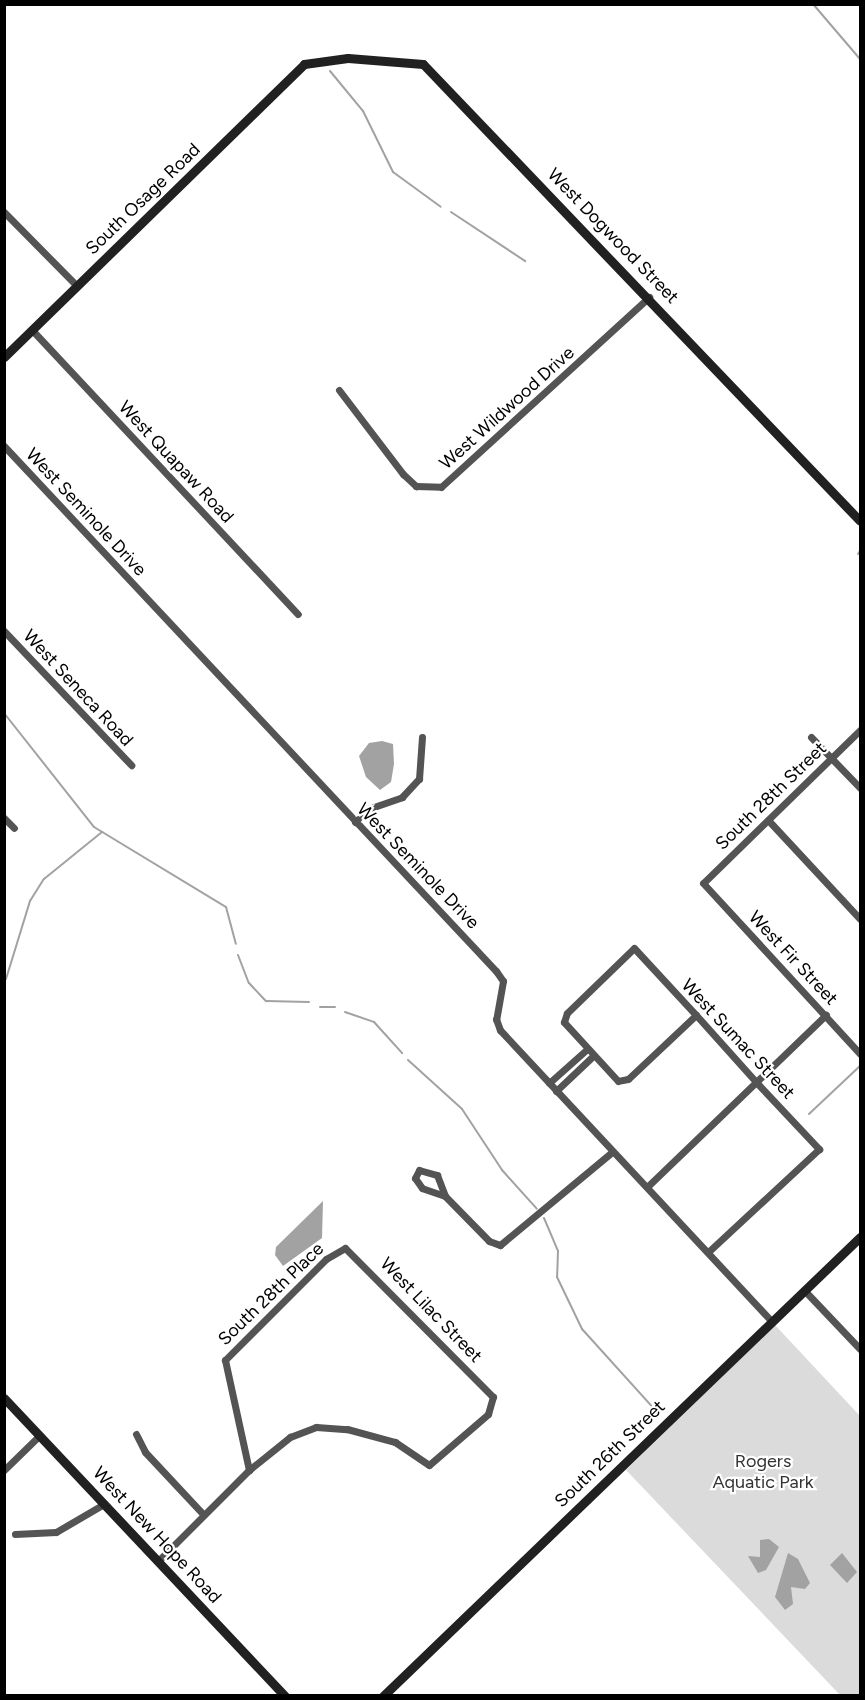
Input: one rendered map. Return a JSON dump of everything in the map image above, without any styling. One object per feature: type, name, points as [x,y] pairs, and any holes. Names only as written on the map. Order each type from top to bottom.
[{"type":"street","name":"West Dogwood Street","points":[[304,64],[348,58],[423,64],[649,297],[861,521]]},
{"type":"street","name":"South Osage Road","points":[[4,357],[304,64]]},
{"type":"street","points":[[4,212],[76,286]]},
{"type":"street","name":"West Wildwood Drive","points":[[339,390],[403,474],[426,489],[441,487],[649,297]]},
{"type":"street","name":"West Quapaw Road","points":[[32,330],[298,615]]},
{"type":"street","name":"West Seminole Drive","points":[[4,446],[496,970],[503,981],[496,1019],[500,1030],[612,1152],[648,1186],[771,1321]]},
{"type":"street","name":"West Seneca Road","points":[[4,631],[130,765]]},
{"type":"street","name":"South 28th Street","points":[[703,883],[861,729]]},
{"type":"street","points":[[355,822],[369,810],[402,797],[419,779],[422,737]]},
{"type":"street","points":[[811,737],[861,788]]},
{"type":"street","points":[[4,818],[14,828]]},
{"type":"street","points":[[768,820],[861,919]]},
{"type":"street","name":"West Fir Street","points":[[703,883],[861,1054]]},
{"type":"street","name":"West Sumac Street","points":[[586,1050],[564,1022],[567,1013],[634,948],[819,1149],[708,1252]]},
{"type":"street","points":[[549,1083],[586,1050],[618,1081],[628,1079],[696,1015]]},
{"type":"street","points":[[648,1186],[826,1015]]},
{"type":"street","points":[[556,1090],[592,1058]]},
{"type":"street","points":[[445,1196],[422,1188],[415,1178],[419,1170],[437,1174],[445,1196],[489,1241],[500,1245],[612,1152]]},
{"type":"street","name":"South 26th Street","points":[[383,1695],[861,1237]]},
{"type":"street","name":"South 28th Place","points":[[249,1470],[224,1366],[231,1349],[326,1259],[345,1248]]},
{"type":"street","name":"West Lilac Street","points":[[249,1470],[290,1437],[316,1427],[374,1434],[429,1465],[488,1414],[493,1397],[345,1248]]},
{"type":"street","points":[[804,1290],[861,1349]]},
{"type":"street","name":"West New Hope Road","points":[[4,1398],[285,1695]]},
{"type":"street","points":[[136,1434],[145,1452],[204,1515]]},
{"type":"street","points":[[4,1470],[39,1436]]},
{"type":"street","points":[[158,1561],[249,1470]]},
{"type":"street","points":[[15,1534],[56,1532],[104,1504]]},
{"type":"green space","name":"Rogers Aquatic Park","points":[[775,1325],[860,1416],[860,1695],[840,1695],[626,1470]]},
{"type":"shaded area","points":[[382,741],[393,744],[394,764],[391,782],[380,790],[366,777],[359,756],[369,743]]},
{"type":"shaded area","points":[[323,1201],[322,1238],[283,1266],[275,1255],[276,1247]]},
{"type":"shaded area","points":[[769,1539],[779,1547],[766,1570],[758,1573],[748,1556],[760,1557],[760,1540]]},
{"type":"shaded area","points":[[788,1553],[798,1559],[810,1583],[805,1589],[791,1587],[793,1604],[785,1610],[775,1597]]},
{"type":"shaded area","points":[[842,1553],[857,1572],[847,1583],[830,1565]]},
{"type":"waterway","points":[[813,4],[860,59]]},
{"type":"waterway","points":[[330,71],[363,111],[393,172],[441,207]]},
{"type":"waterway","points":[[451,212],[525,261]]},
{"type":"waterway","points":[[4,713],[94,827],[226,907],[236,944]]},
{"type":"waterway","points":[[6,979],[30,901],[44,879],[102,832]]},
{"type":"waterway","points":[[238,955],[249,983],[266,1001],[309,1002]]},
{"type":"waterway","points":[[320,1007],[335,1007]]},
{"type":"waterway","points":[[345,1012],[374,1022],[402,1053]]},
{"type":"waterway","points":[[408,1060],[462,1109],[502,1170],[537,1209]]},
{"type":"waterway","points":[[809,1114],[860,1066]]},
{"type":"waterway","points":[[544,1218],[558,1251],[557,1277],[582,1329],[656,1411]]}]
